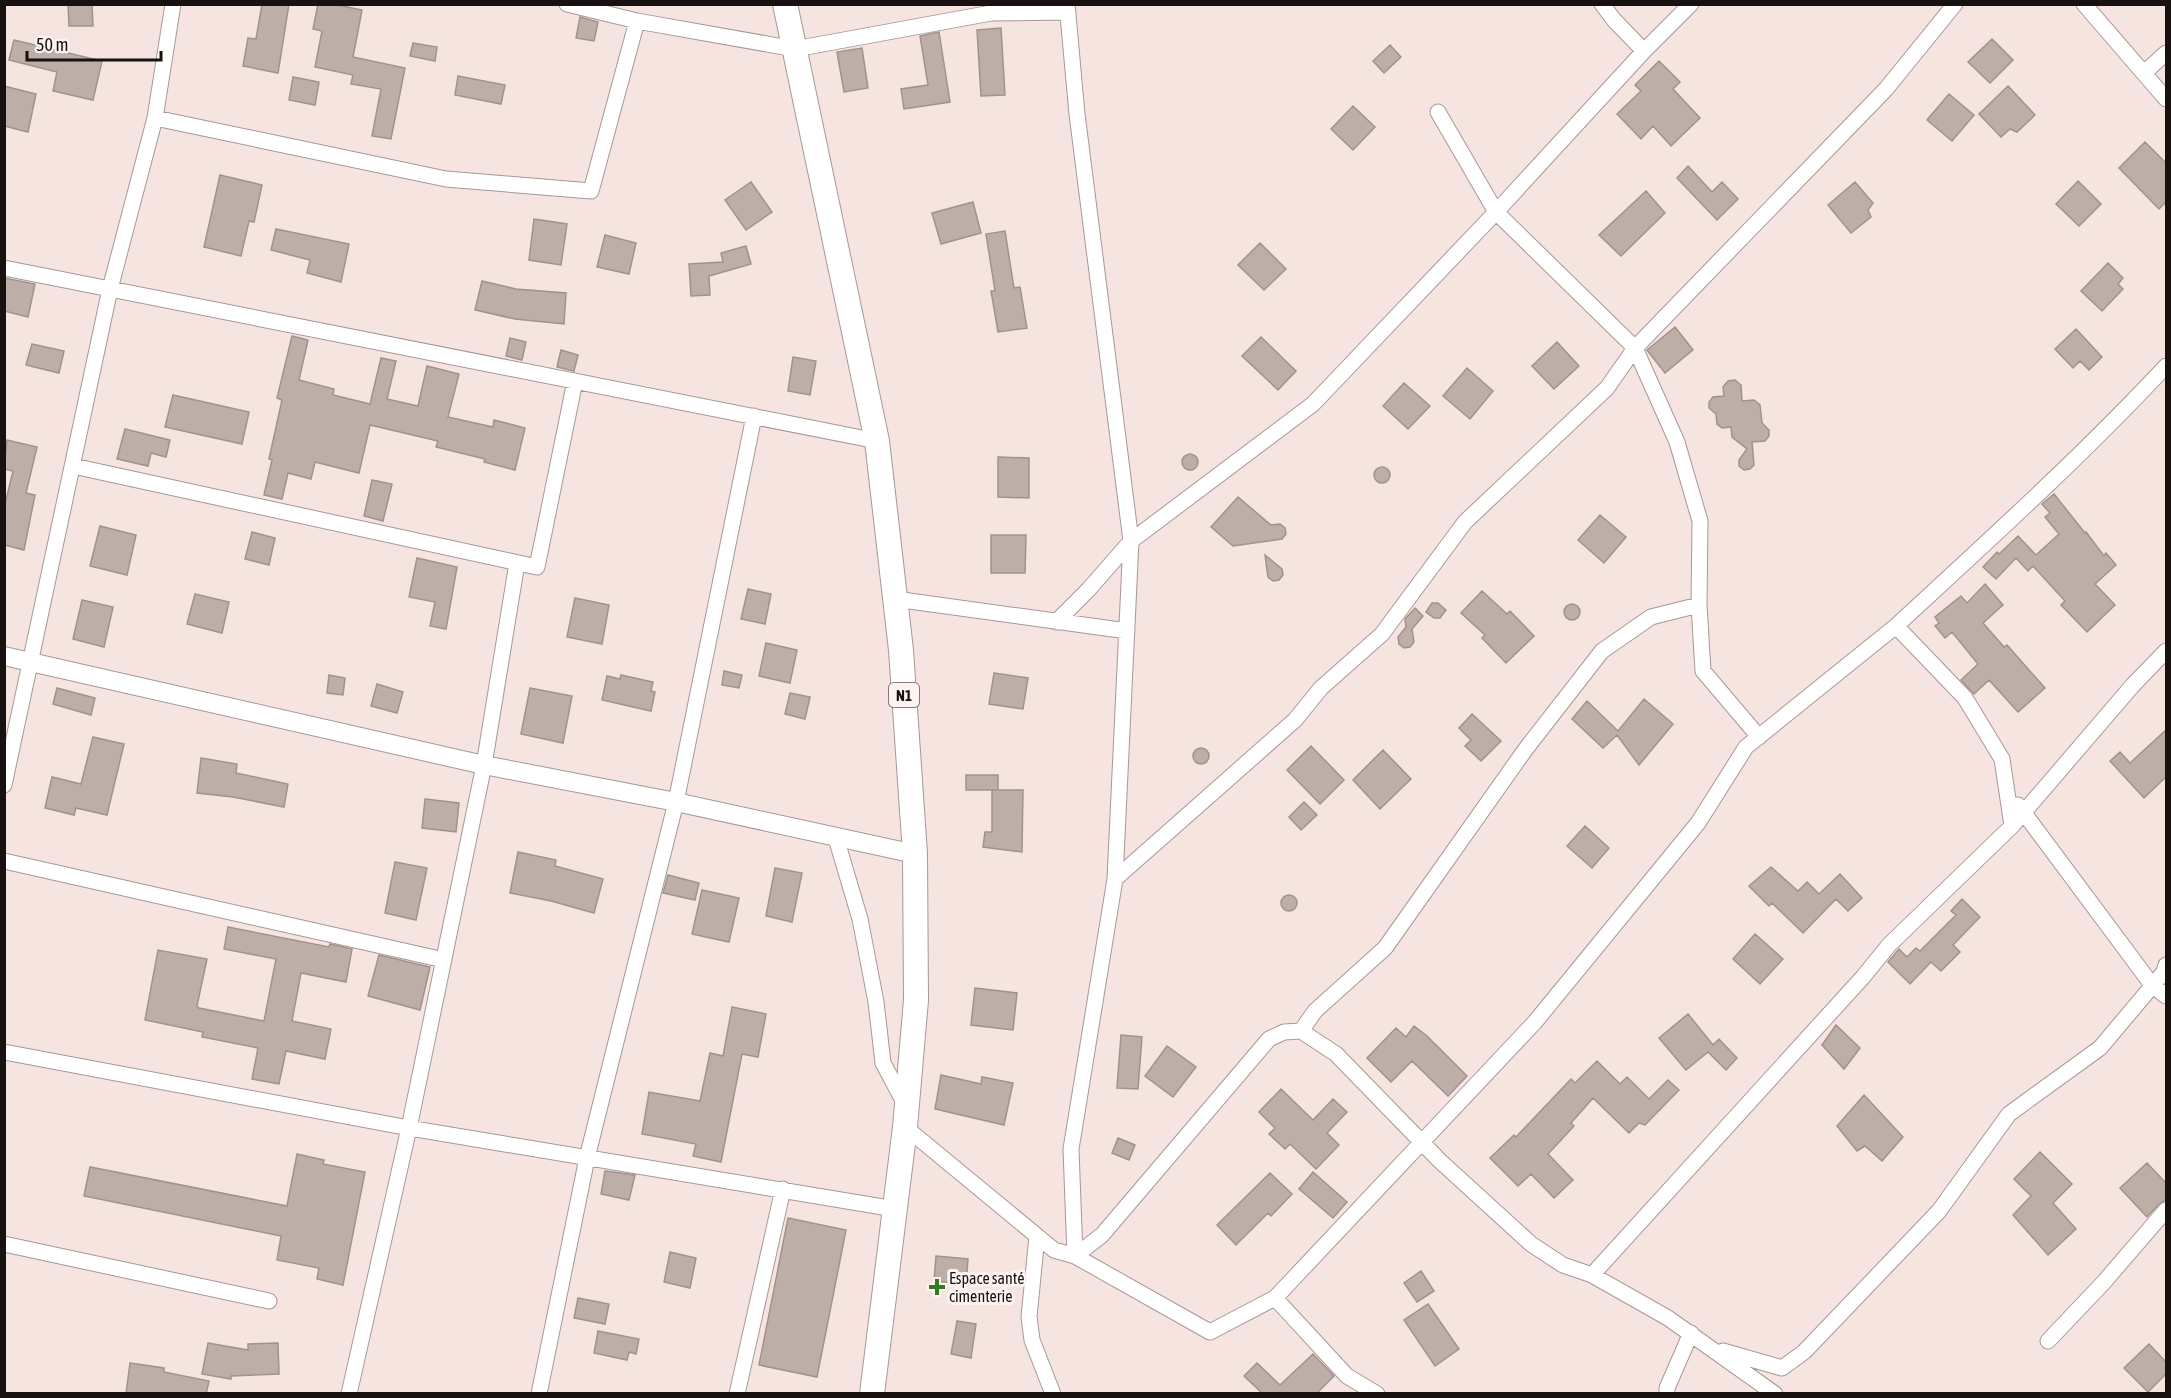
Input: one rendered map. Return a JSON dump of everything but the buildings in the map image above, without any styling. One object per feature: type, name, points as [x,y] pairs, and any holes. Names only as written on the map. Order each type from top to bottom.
[{"type":"highway","name":"N1","points":[[785,4],[877,441],[901,650],[915,854],[916,1000],[906,1118],[872,1394]]},
{"type":"street","points":[[4,785],[110,289],[155,118],[173,4]]},
{"type":"street","points":[[567,4],[637,21],[795,50],[991,13],[1068,8],[1077,114],[1131,541],[1115,879],[1071,1149],[1075,1256]]},
{"type":"street","points":[[1602,4],[1644,51]]},
{"type":"street","points":[[1056,622],[1131,541],[1313,404],[1496,212],[1644,51],[1691,4]]},
{"type":"street","points":[[1115,879],[1295,720],[1321,687],[1382,634],[1465,522],[1607,388],[1635,348],[1886,89],[1955,4]]},
{"type":"street","points":[[2084,4],[2166,99]]},
{"type":"street","points":[[155,118],[446,179],[591,191],[637,21]]},
{"type":"street","points":[[2145,72],[2166,53]]},
{"type":"street","points":[[1438,112],[1496,212],[1635,348],[1677,442],[1700,521],[1699,605],[1703,671],[1759,737]]},
{"type":"street","points":[[4,268],[877,441]]},
{"type":"street","points":[[836,838],[860,919],[876,1002],[883,1063],[906,1118],[1054,1250],[1075,1256],[1210,1332],[1275,1298],[1535,1022],[1698,823],[1746,747],[1896,626],[2047,487],[2166,366]]},
{"type":"street","points":[[73,466],[537,567],[575,381]]},
{"type":"street","points":[[539,1394],[587,1158],[676,802],[754,416]]},
{"type":"street","points":[[349,1394],[409,1128],[484,765],[517,563]]},
{"type":"street","points":[[895,599],[1127,631]]},
{"type":"street","points":[[1301,1031],[1315,1011],[1385,948],[1525,750],[1602,651],[1651,617],[1699,605]]},
{"type":"street","points":[[1896,626],[1965,698],[2002,759],[2012,826]]},
{"type":"street","points":[[1592,1275],[1863,977],[1888,945],[2012,826],[2133,685],[2166,651]]},
{"type":"street","points":[[4,656],[484,765],[676,802],[915,854]]},
{"type":"street","points":[[2006,790],[2152,985],[2166,996]]},
{"type":"street","points":[[4,861],[444,960]]},
{"type":"street","points":[[1711,1348],[1782,1368],[1804,1352],[1939,1211],[2009,1113],[2100,1048],[2166,965]]},
{"type":"street","points":[[1075,1256],[1101,1235],[1269,1039],[1284,1032],[1301,1031],[1336,1054],[1440,1161],[1531,1244],[1563,1265],[1592,1275],[1691,1333],[1775,1394]]},
{"type":"street","points":[[4,1052],[409,1128],[895,1209]]},
{"type":"street","points":[[737,1394],[783,1190]]},
{"type":"street","points":[[2048,1341],[2104,1282],[2166,1209]]},
{"type":"street","points":[[1037,1236],[1029,1317],[1032,1340],[1053,1394]]},
{"type":"street","points":[[4,1244],[269,1301]]},
{"type":"street","points":[[1275,1298],[1347,1376],[1377,1394]]},
{"type":"street","points":[[1666,1394],[1691,1333]]},
{"type":"place","name":"Espace santé cimenterie","points":[[937,1287]]}]
